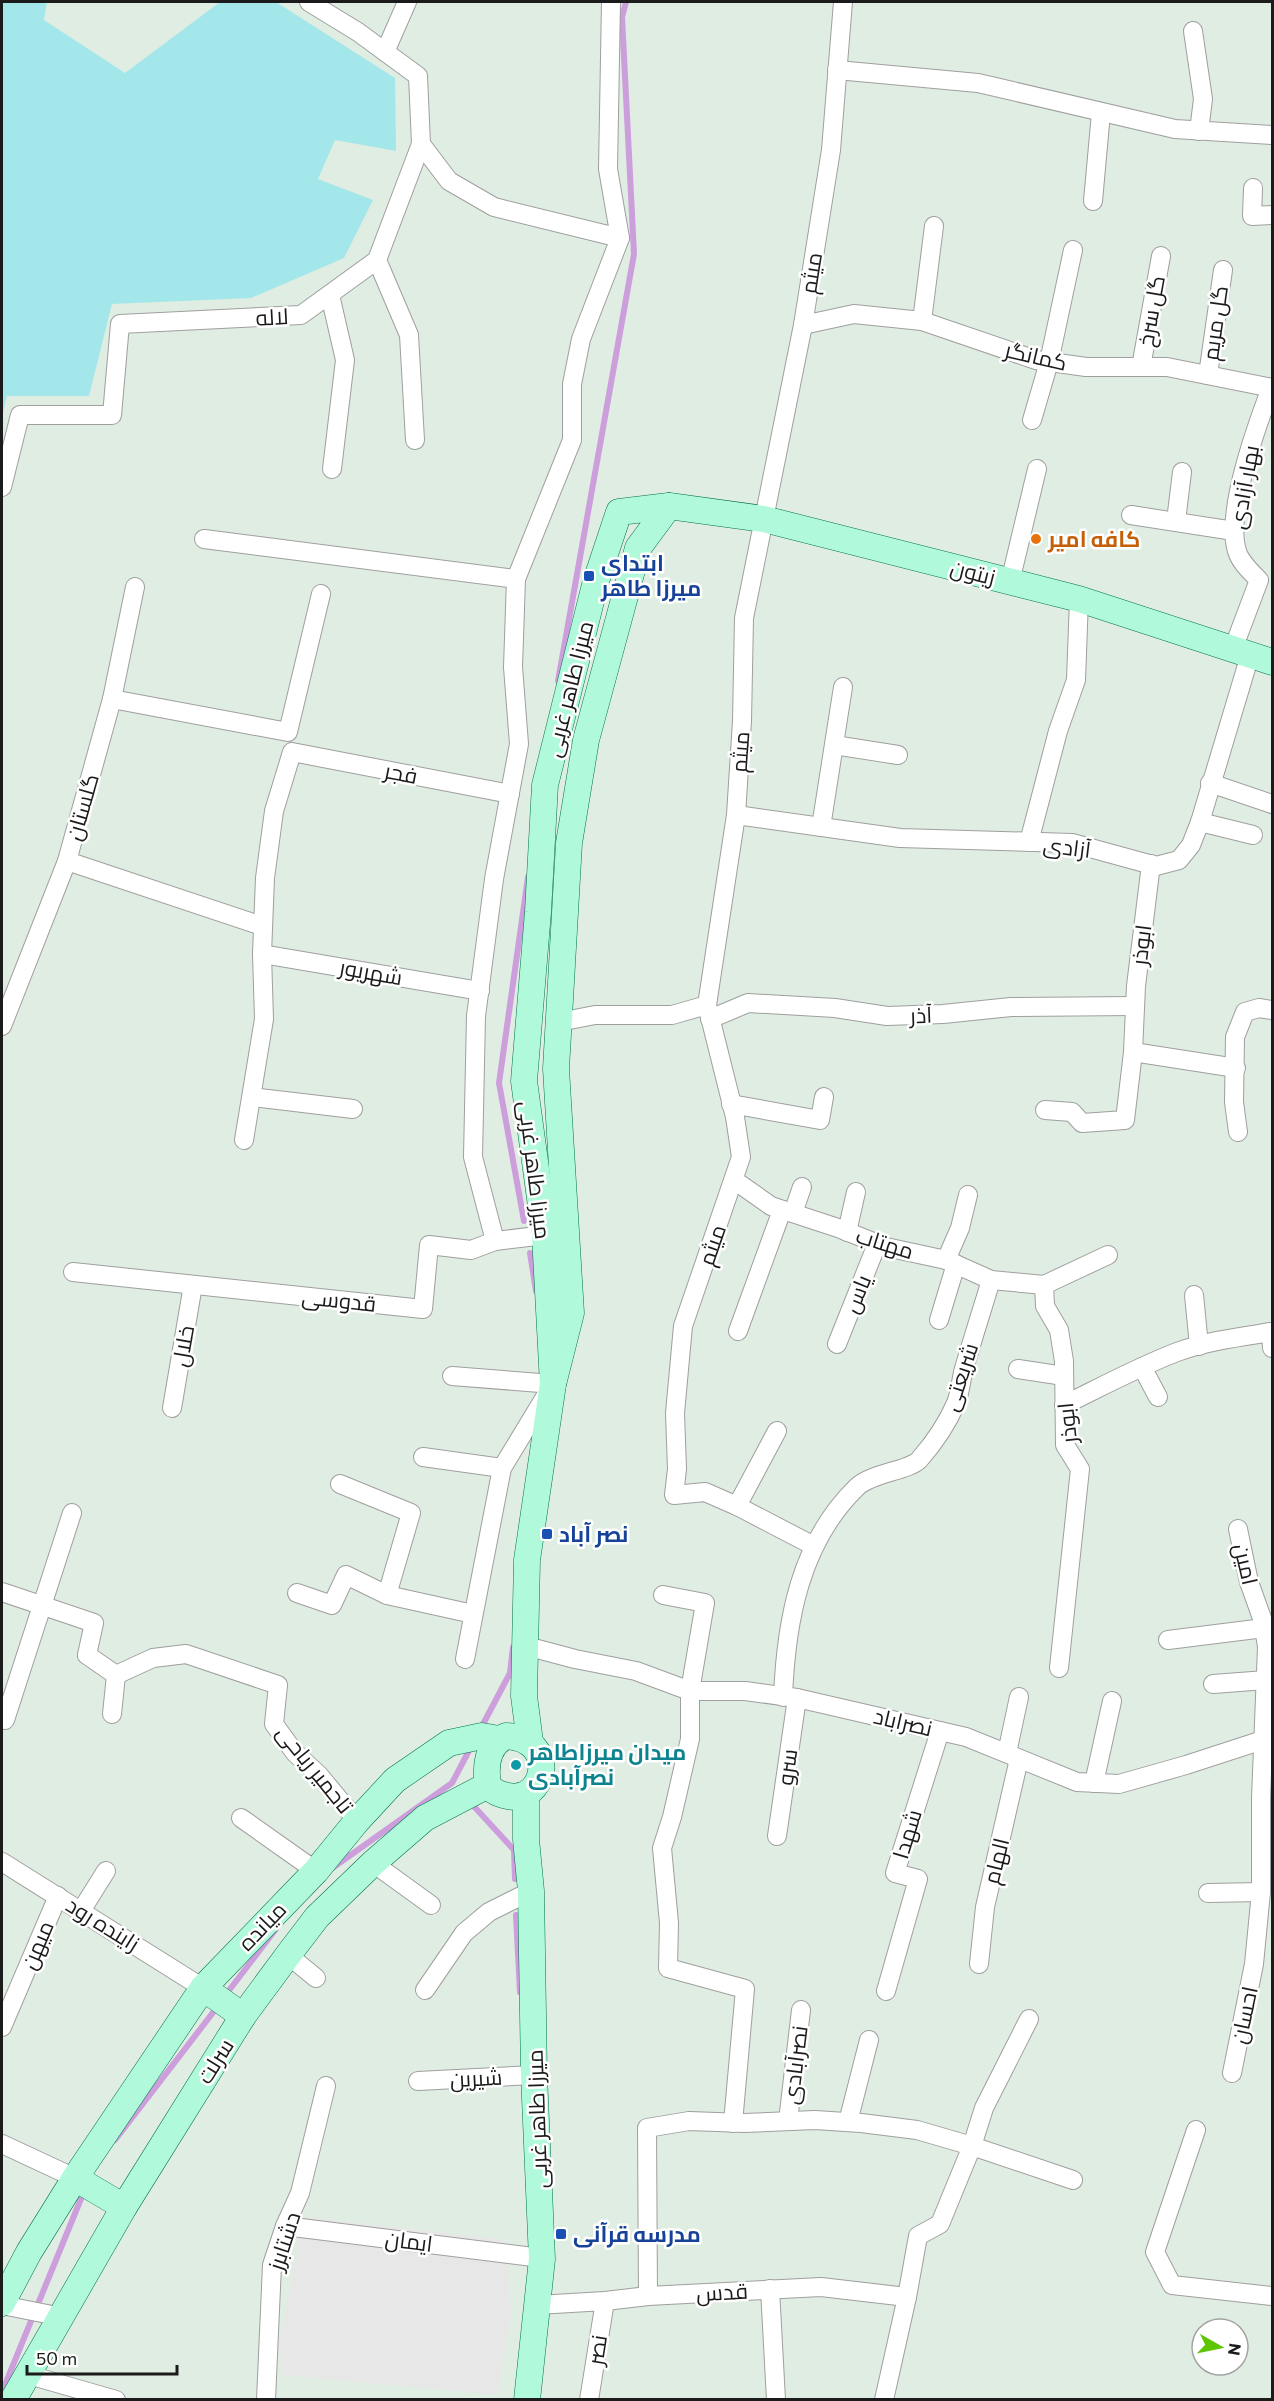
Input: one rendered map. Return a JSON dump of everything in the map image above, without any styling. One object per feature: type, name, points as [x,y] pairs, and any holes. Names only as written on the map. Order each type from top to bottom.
[{"type":"main road","name":"زیتون","points":[[669,506],[764,519],[1080,599],[1252,655]]},
{"type":"main road","name":"میرزا طاهر غربی","points":[[527,2400],[542,2259],[526,1795],[535,1787],[540,1777],[541,1762],[537,1750],[498,1739],[524,1696],[527,1560],[553,1384],[571,1313],[556,1069],[569,843],[586,740],[638,548],[669,506]]},
{"type":"main road","name":"میرزا طاهر غربی","points":[[553,1384],[545,1235],[524,1081],[538,912],[545,785],[596,581],[618,513],[669,506]]},
{"type":"main road","name":"میانده","points":[[2,2304],[29,2252],[75,2178],[222,2001],[316,1871],[357,1821],[395,1780],[449,1743],[498,1739]]},
{"type":"main road","points":[[498,1739],[490,1750],[486,1763],[493,1789],[512,1797],[526,1795]]},
{"type":"main road","name":"میرزا طاهر غربی","points":[[493,1789],[526,1839]]},
{"type":"main road","name":"سرلت","points":[[13,2400],[29,2375],[44,2313],[124,2207],[222,2001],[288,1955],[317,1917],[373,1863],[425,1818],[493,1789]]},
{"type":"main road","points":[[75,2178],[124,2207]]},
{"type":"street","points":[[309,2],[417,76],[421,144],[377,260],[409,335],[415,440]]},
{"type":"street","points":[[385,52],[407,2]]},
{"type":"street","points":[[495,1241],[473,1156],[476,1016],[494,879],[519,744],[513,667],[516,579],[572,440],[572,384],[581,339],[620,238],[608,169],[611,2]]},
{"type":"street","name":"میثم","points":[[737,1506],[705,1492],[674,1495],[677,1469],[675,1413],[682,1326],[741,1156],[731,1104],[708,1012],[736,816],[742,722],[744,618],[803,325],[831,150],[843,2]]},
{"type":"street","points":[[1193,31],[1203,99],[1198,131]]},
{"type":"street","points":[[837,70],[978,83],[1175,129],[1272,135]]},
{"type":"street","points":[[1093,201],[1101,112]]},
{"type":"street","points":[[421,144],[449,181],[494,207],[620,238]]},
{"type":"street","points":[[1253,188],[1252,216],[1272,215]]},
{"type":"street","points":[[922,321],[934,226]]},
{"type":"street","points":[[1032,420],[1049,362],[1073,250]]},
{"type":"street","name":"گل سرخ","points":[[1141,367],[1161,256]]},
{"type":"street","name":"لاله","points":[[2,487],[20,415],[112,416],[120,324],[301,315],[377,260]]},
{"type":"street","name":"گل مریم","points":[[1208,375],[1223,270]]},
{"type":"street","points":[[330,294],[345,360],[332,469]]},
{"type":"street","name":"کمانگر","points":[[803,325],[854,314],[922,321],[1036,360],[1086,367],[1167,367],[1272,388]]},
{"type":"street","name":"بهار آزادی","points":[[1252,655],[1259,580],[1247,568],[1237,552],[1234,531],[1245,462],[1272,388]]},
{"type":"street","points":[[1010,582],[1037,469]]},
{"type":"street","points":[[1176,521],[1182,472]]},
{"type":"street","points":[[1131,515],[1234,531]]},
{"type":"street","points":[[204,539],[516,579]]},
{"type":"street","name":"گلستان","points":[[135,587],[112,699],[67,861],[262,926]]},
{"type":"street","points":[[112,699],[288,732],[321,594]]},
{"type":"street","points":[[1029,842],[1058,731],[1076,680],[1080,599]]},
{"type":"street","name":"آزادی","points":[[736,816],[900,838],[1072,843],[1156,866],[1179,860],[1191,845],[1200,822],[1210,783],[1252,655]]},
{"type":"street","points":[[820,827],[843,687]]},
{"type":"street","points":[[834,745],[898,755]]},
{"type":"street","name":"فجر","points":[[262,926],[265,878],[274,811],[292,752],[510,794]]},
{"type":"street","points":[[1210,783],[1272,804]]},
{"type":"street","points":[[1200,822],[1253,836]]},
{"type":"street","points":[[2,1026],[67,861]]},
{"type":"street","name":"ابوذر","points":[[1046,1110],[1072,1112],[1082,1123],[1125,1120],[1151,864]]},
{"type":"street","points":[[244,1140],[264,1019],[262,926]]},
{"type":"street","name":"شهریور","points":[[262,954],[480,990]]},
{"type":"street","name":"آذر","points":[[559,1022],[595,1015],[672,1015],[708,1012],[748,1003],[835,1008],[887,1016],[943,1014],[1011,1007],[1135,1006]]},
{"type":"street","points":[[1238,1132],[1234,1102],[1235,1037],[1245,1012],[1259,1008],[1272,1010]]},
{"type":"street","points":[[1133,1052],[1236,1068]]},
{"type":"street","points":[[252,1097],[353,1109]]},
{"type":"street","points":[[731,1104],[820,1120],[824,1097]]},
{"type":"street","name":"مهتاب","points":[[734,1180],[771,1206],[877,1244],[951,1262],[991,1280],[1044,1285]]},
{"type":"street","points":[[738,1331],[787,1212],[802,1187]]},
{"type":"street","points":[[847,1232],[856,1192]]},
{"type":"street","points":[[939,1320],[968,1195]]},
{"type":"street","name":"قدوسی","points":[[74,1272],[423,1309],[429,1245],[471,1250],[495,1241],[545,1235]]},
{"type":"street","name":"یاس","points":[[837,1344],[877,1244]]},
{"type":"street","points":[[1044,1285],[1108,1255]]},
{"type":"street","name":"شریعتی","points":[[790,1697],[784,1655],[795,1602],[808,1557],[832,1516],[859,1485],[916,1462],[935,1439],[956,1403],[991,1280]]},
{"type":"street","name":"خلال","points":[[172,1408],[194,1285]]},
{"type":"street","name":"ابوذر","points":[[1044,1285],[1046,1306],[1059,1330],[1064,1361],[1065,1445],[1080,1469],[1059,1668]]},
{"type":"street","points":[[1194,1295],[1198,1346]]},
{"type":"street","points":[[1064,1406],[1142,1367],[1198,1346],[1271,1332],[1272,1348]]},
{"type":"street","points":[[1142,1367],[1158,1397]]},
{"type":"street","points":[[1018,1369],[1064,1376]]},
{"type":"street","points":[[452,1376],[553,1384],[502,1468],[465,1659]]},
{"type":"street","points":[[777,1431],[737,1506],[814,1545]]},
{"type":"street","points":[[423,1457],[502,1468]]},
{"type":"street","points":[[340,1484],[411,1513],[387,1595]]},
{"type":"street","points":[[5,1720],[44,1606],[72,1513]]},
{"type":"street","name":"امین","points":[[1238,1529],[1267,1647],[1268,1738]]},
{"type":"street","points":[[297,1593],[333,1605],[346,1575],[387,1595],[473,1614]]},
{"type":"street","points":[[2,1592],[94,1623],[87,1654],[116,1675],[112,1714]]},
{"type":"street","points":[[663,1595],[705,1603],[690,1691],[690,1739],[672,1817],[662,1848],[669,1923],[668,1968],[745,1989],[733,2122]]},
{"type":"street","points":[[1168,1640],[1264,1628]]},
{"type":"street","name":"نصراباد","points":[[526,1646],[575,1659],[636,1671],[690,1691],[745,1691],[790,1697],[966,1737],[1077,1782],[1119,1784],[1268,1738]]},
{"type":"street","name":"تاجمیر ریاحی","points":[[116,1675],[153,1658],[186,1654],[278,1685],[274,1724],[295,1753],[320,1775],[357,1821]]},
{"type":"street","points":[[1213,1684],[1266,1680]]},
{"type":"street","name":"سرو","points":[[777,1836],[790,1697]]},
{"type":"street","name":"الهام","points":[[979,1964],[985,1907],[1013,1756],[1019,1697]]},
{"type":"street","points":[[1094,1783],[1112,1701]]},
{"type":"street","name":"شهدا","points":[[886,1991],[918,1879],[895,1873],[940,1731]]},
{"type":"street","name":"احسان","points":[[1232,2073],[1254,1964],[1262,1892],[1261,1798],[1268,1738]]},
{"type":"street","points":[[241,1818],[316,1871]]},
{"type":"street","name":"زاینده رود","points":[[2,1862],[222,2001]]},
{"type":"street","points":[[373,1863],[431,1905]]},
{"type":"street","points":[[81,1911],[106,1871]]},
{"type":"street","points":[[425,1990],[464,1933],[489,1912],[531,1891]]},
{"type":"street","points":[[1208,1893],[1262,1892]]},
{"type":"street","name":"میهن","points":[[2,2027],[58,1896]]},
{"type":"street","points":[[288,1955],[316,1978]]},
{"type":"street","name":"نصرآبادی","points":[[788,2121],[801,2010]]},
{"type":"street","points":[[884,2400],[918,2236],[940,2224],[972,2146],[984,2108],[1029,2019]]},
{"type":"street","points":[[848,2122],[870,2040]]},
{"type":"street","name":"شیرین","points":[[418,2081],[534,2075]]},
{"type":"street","name":"دشتابرز","points":[[266,2400],[272,2265],[285,2226],[300,2193],[326,2086]]},
{"type":"street","points":[[648,2296],[647,2128],[689,2121],[788,2121],[848,2122],[917,2130],[1073,2180]]},
{"type":"street","points":[[1197,2130],[1155,2252],[1172,2285],[1272,2296]]},
{"type":"street","points":[[2,2144],[75,2178]]},
{"type":"street","name":"ایمان","points":[[285,2226],[533,2257]]},
{"type":"street","name":"قدس","points":[[537,2305],[648,2296],[821,2287],[907,2297]]},
{"type":"street","points":[[770,2289],[776,2400]]},
{"type":"street","name":"نصر","points":[[589,2400],[605,2301]]},
{"type":"street","points":[[2,2304],[44,2313]]},
{"type":"street","points":[[29,2375],[116,2400]]},
{"type":"shaded area","points":[[2,2],[47,2],[44,20],[125,73],[220,2],[276,2],[395,78],[396,151],[335,140],[318,179],[373,200],[344,258],[251,298],[112,304],[89,396],[7,396],[2,417]]},
{"type":"shaded area","points":[[304,2217],[505,2240],[511,2313],[497,2395],[283,2375],[279,2344]]},
{"type":"waterway","points":[[558,681],[634,254],[622,17],[626,2]]},
{"type":"waterway","points":[[524,1221],[499,1083],[528,877]]},
{"type":"waterway","points":[[530,1253],[536,1291]]},
{"type":"waterway","points":[[481,1728],[510,1673],[513,1647]]},
{"type":"waterway","points":[[331,1869],[452,1783],[472,1745]]},
{"type":"waterway","points":[[469,1801],[514,1850],[515,1879]]},
{"type":"waterway","points":[[516,1915],[520,1992]]},
{"type":"waterway","points":[[224,1997],[276,1929]]},
{"type":"waterway","points":[[115,2140],[218,2006]]},
{"type":"waterway","points":[[2,2392],[85,2189]]},
{"type":"place","name":"کافه امیر","points":[[1036,539]]},
{"type":"place","name":"ابتدای میرزا طاهر","points":[[589,576]]},
{"type":"place","name":"نصر آباد","points":[[547,1534]]},
{"type":"place","name":"میدان میرزاطاهر نصرآبادی","points":[[516,1765]]},
{"type":"place","name":"مدرسه قرآنی","points":[[561,2234]]}]
